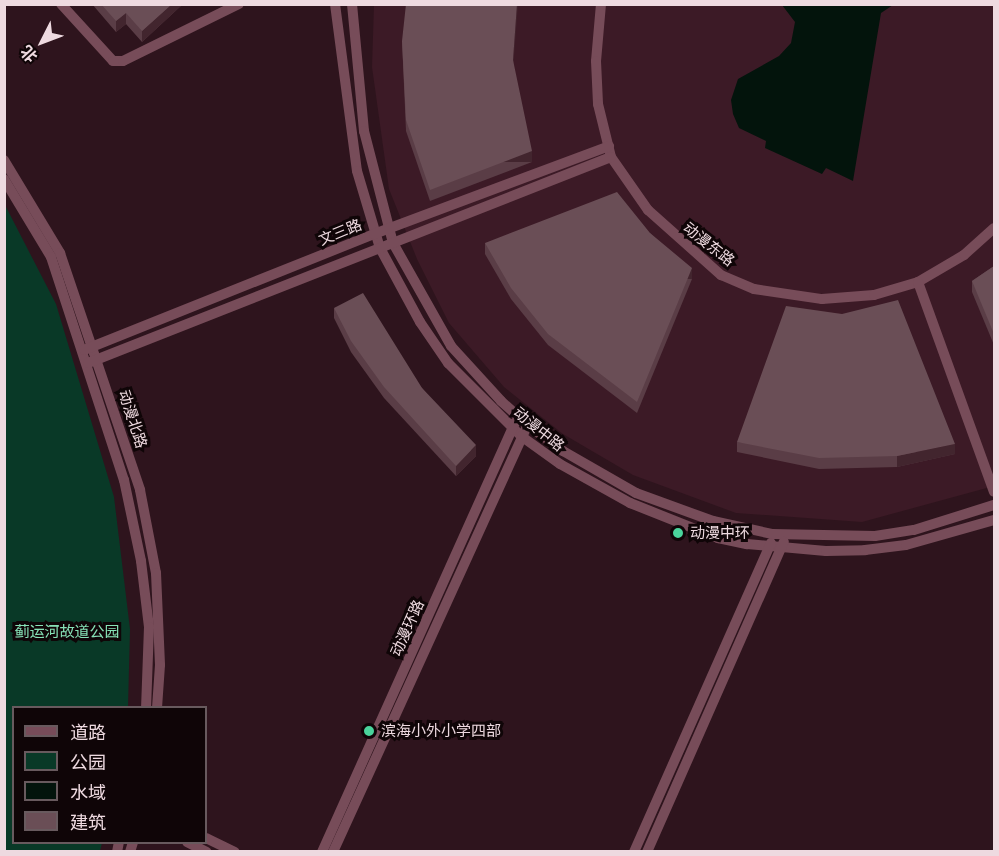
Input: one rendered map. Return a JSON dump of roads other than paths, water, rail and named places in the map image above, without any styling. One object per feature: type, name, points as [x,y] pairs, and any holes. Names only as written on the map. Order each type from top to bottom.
[{"type":"street","points":[[61,4],[113,61],[123,62],[239,4]]},
{"type":"street","name":"动漫中路","points":[[335,4],[352,139],[374,234],[380,248],[420,322],[448,363],[521,436],[560,464],[630,503],[718,538],[777,548],[826,551],[906,545],[994,520]]},
{"type":"street","name":"动漫中路","points":[[352,4],[364,131],[393,243],[452,346],[519,417],[580,462],[636,493],[713,521],[772,534],[875,536],[925,527],[994,505]]},
{"type":"street","name":"动漫东路","points":[[601,4],[596,61],[598,104],[610,152],[648,210],[678,240],[721,275],[754,289],[822,299],[874,295],[918,282],[964,255],[994,228]]},
{"type":"street","name":"文三路","points":[[89,349],[374,234],[610,152]]},
{"type":"street","name":"文三路","points":[[92,361],[393,243],[610,152]]},
{"type":"street","name":"动漫北路","points":[[4,160],[60,253],[89,349],[124,480],[141,561],[148,627],[146,706]]},
{"type":"street","name":"动漫北路","points":[[4,179],[51,257],[89,349]]},
{"type":"street","points":[[918,282],[994,492]]},
{"type":"street","name":"动漫北路","points":[[92,361],[140,490],[156,573],[160,665],[158,706]]},
{"type":"street","name":"动漫环路","points":[[322,852],[511,428],[519,417]]},
{"type":"street","name":"动漫环路","points":[[333,852],[528,424]]},
{"type":"street","points":[[646,852],[777,548],[772,534]]},
{"type":"street","points":[[634,852],[777,548],[786,535]]},
{"type":"street","points":[[207,838],[235,852]]},
{"type":"street","points":[[189,844],[207,852]]},
{"type":"water","points":[[782,5],[893,5],[881,13],[853,181],[826,168],[822,174],[765,148],[766,141],[739,128],[733,114],[731,100],[738,79],[779,56],[791,43],[795,22]]},
{"type":"place","name":"动漫中环","points":[[678,533]]},
{"type":"place","name":"滨海小外小学四部","points":[[369,731]]},
{"type":"park label","name":"蓟运河故道公园","points":[[67,632]]}]
